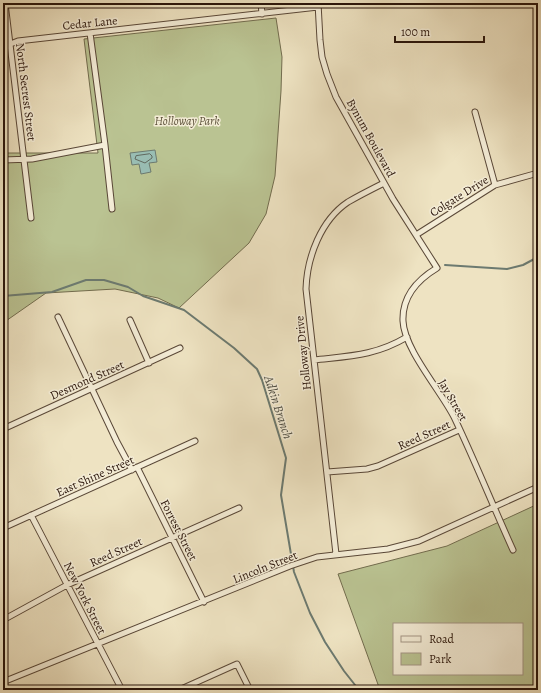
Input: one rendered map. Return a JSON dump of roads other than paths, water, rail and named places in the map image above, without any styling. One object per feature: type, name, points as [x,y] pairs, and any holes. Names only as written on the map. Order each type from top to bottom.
[{"type":"street","name":"North Secrest Street","points":[[5,3],[31,218]]},
{"type":"street","points":[[261,3],[262,14]]},
{"type":"street","name":"Cedar Lane","points":[[3,47],[18,41],[262,14],[318,5]]},
{"type":"street","name":"Bynum Boulevard","points":[[318,5],[322,57],[331,85],[350,124],[384,183],[437,268]]},
{"type":"street","points":[[90,33],[112,209]]},
{"type":"street","points":[[475,112],[495,185]]},
{"type":"street","points":[[3,160],[25,159],[105,145]]},
{"type":"street","name":"Colgate Drive","points":[[416,234],[495,185],[538,173]]},
{"type":"street","name":"Holloway Drive","points":[[336,554],[306,289],[307,275],[314,247],[328,223],[342,207],[384,183]]},
{"type":"street","name":"Jay Street","points":[[437,268],[425,275],[418,282],[409,296],[405,306],[403,326],[407,337],[426,373],[449,408],[513,550]]},
{"type":"street","name":"Forrest Street","points":[[58,318],[117,442],[134,468],[172,538],[204,602]]},
{"type":"street","points":[[130,320],[149,362]]},
{"type":"street","points":[[314,360],[373,352],[388,347],[407,337]]},
{"type":"street","name":"Desmond Street","points":[[3,429],[180,348]]},
{"type":"street","name":"Reed Street","points":[[327,472],[367,469],[378,466],[459,430]]},
{"type":"street","name":"East Shine Street","points":[[3,528],[195,441]]},
{"type":"street","name":"Lincoln Street","points":[[3,682],[98,645],[290,566],[317,557],[404,546],[419,541],[538,488]]},
{"type":"street","name":"Reed Street","points":[[3,620],[67,585],[239,508]]},
{"type":"street","name":"New York Street","points":[[31,515],[122,690]]},
{"type":"street","points":[[180,690],[238,664],[250,690]]},
{"type":"water","points":[[155,150],[157,162],[149,163],[151,172],[141,174],[139,164],[132,165],[130,153]]},
{"type":"waterway","points":[[445,265],[507,269],[523,265],[538,257]]},
{"type":"waterway","name":"Adkin Branch","points":[[3,296],[52,292],[86,280],[104,280],[128,287],[143,296],[184,310],[234,348],[257,369],[262,380],[286,458],[281,495],[294,572],[310,613],[325,642],[344,671],[359,690]]},
{"type":"park label","name":"Holloway Park","points":[[187,121]]}]
